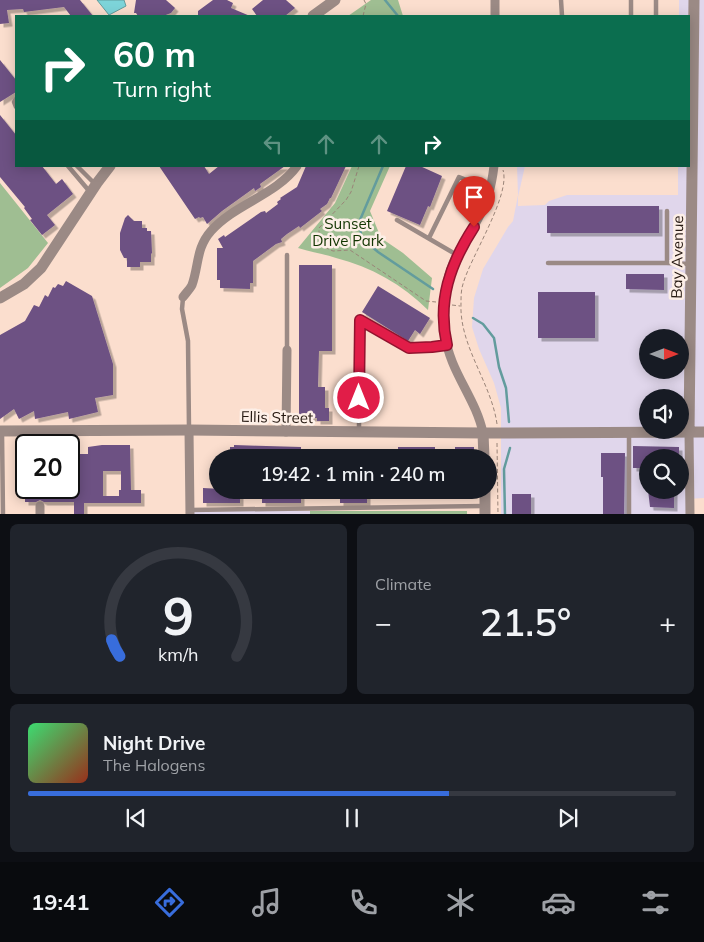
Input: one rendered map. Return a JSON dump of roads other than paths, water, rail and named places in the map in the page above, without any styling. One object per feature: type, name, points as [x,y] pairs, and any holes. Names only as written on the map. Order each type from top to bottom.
[{"type":"street","points":[[314,15],[335,0]]},
{"type":"street","points":[[495,0],[495,15]]},
{"type":"street","name":"Bay Avenue","points":[[690,514],[689,432],[694,0]]},
{"type":"street","points":[[0,298],[24,284],[41,268],[109,167]]},
{"type":"street","points":[[184,298],[191,288],[200,249],[213,229],[229,216],[273,188],[296,167]]},
{"type":"street","points":[[484,449],[483,433],[478,413],[456,373],[447,345],[443,322],[448,281],[458,255],[481,215],[494,167]]},
{"type":"street","points":[[286,432],[287,350]]},
{"type":"street","points":[[189,430],[190,512]]},
{"type":"street","name":"Ellis Street","points":[[1,431],[639,432]]},
{"type":"street","name":"Ellis Street","points":[[689,432],[704,432]]},
{"type":"lane","points":[[561,0],[562,15]]},
{"type":"lane","points":[[631,0],[631,15]]},
{"type":"lane","points":[[656,0],[656,15]]},
{"type":"lane","points":[[69,167],[93,189]]},
{"type":"lane","points":[[78,167],[93,189]]},
{"type":"lane","points":[[429,238],[459,177],[489,189]]},
{"type":"lane","points":[[667,211],[667,264]]},
{"type":"lane","points":[[397,220],[458,255]]},
{"type":"lane","points":[[287,350],[288,255]]},
{"type":"lane","points":[[548,263],[692,264]]},
{"type":"lane","points":[[184,298],[182,308],[188,341],[189,430]]},
{"type":"lane","points":[[359,432],[360,320],[409,348],[447,345]]},
{"type":"lane","points":[[1,431],[2,514]]},
{"type":"lane","points":[[629,432],[629,514]]},
{"type":"lane","points":[[190,512],[485,510]]},
{"type":"water","points":[[97,0],[124,0],[126,6],[109,15]]},
{"type":"waterway","points":[[385,0],[397,15]]},
{"type":"waterway","points":[[383,167],[360,220],[361,237],[378,252],[433,289]]},
{"type":"waterway","points":[[473,318],[483,324],[494,338],[499,367],[506,388],[509,422]]},
{"type":"waterway","points":[[505,514],[504,469],[510,448]]},
{"type":"park label","name":"Sunset Drive Park","points":[[348,232]]}]
